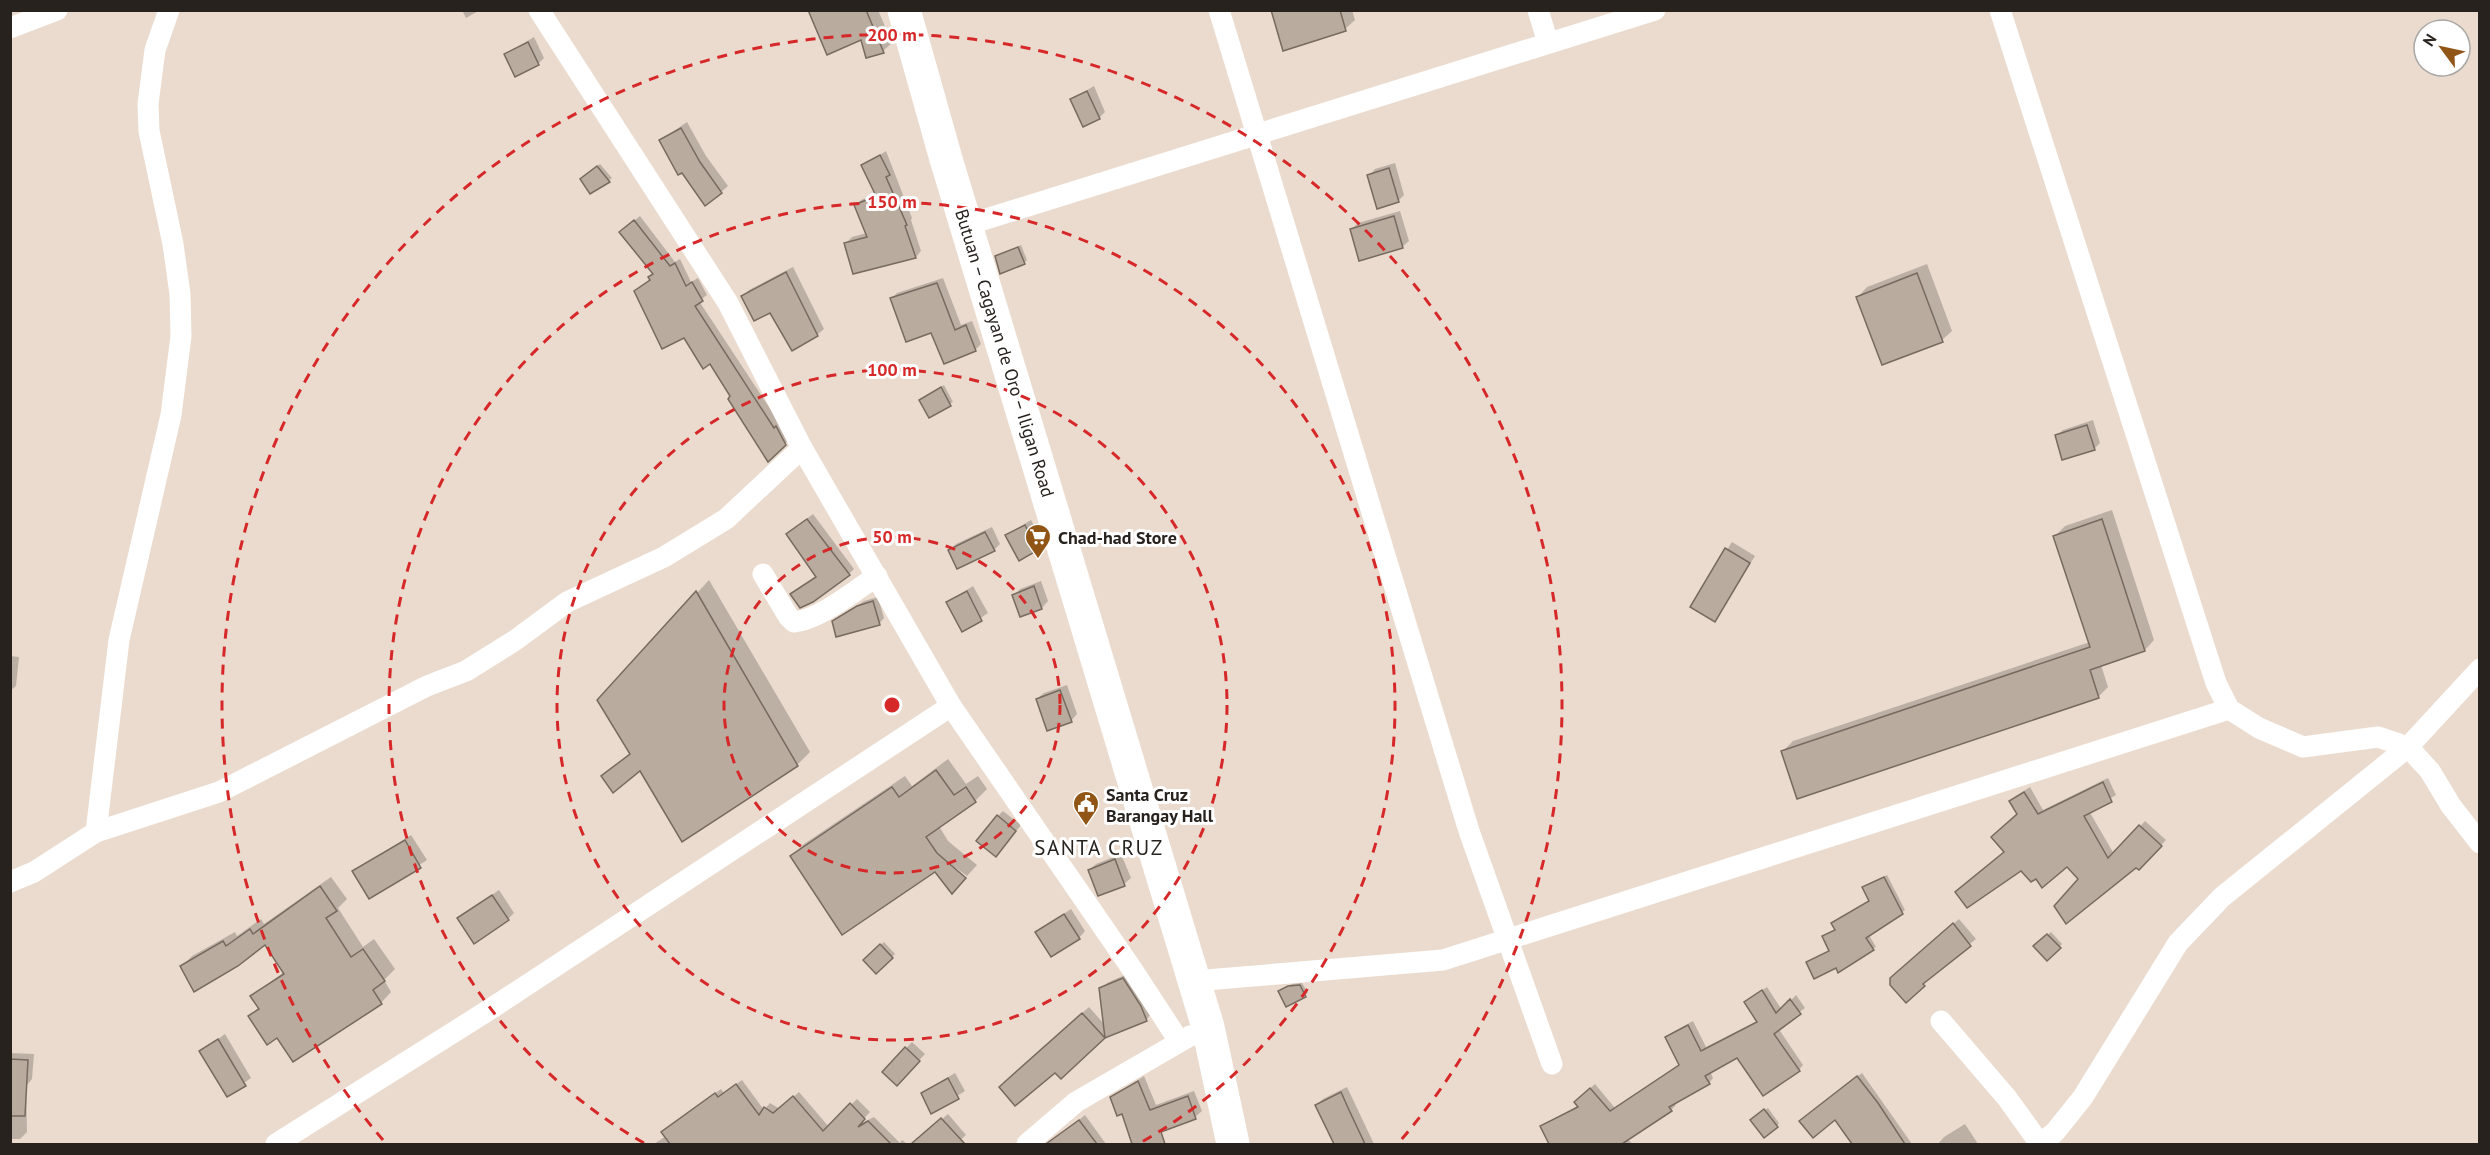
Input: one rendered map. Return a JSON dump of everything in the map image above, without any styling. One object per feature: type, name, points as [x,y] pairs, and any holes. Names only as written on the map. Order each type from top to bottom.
[{"type":"highway","name":"Butuan – Cagayan de Oro – Iligan Road","points":[[904,10],[1208,1027],[1233,1144]]},
{"type":"street","points":[[12,27],[57,10]]},
{"type":"street","points":[[96,832],[118,640],[171,414],[181,336],[180,294],[173,244],[149,131],[148,113],[149,77],[154,50],[169,10]]},
{"type":"street","points":[[539,10],[728,303],[802,448],[951,706],[1179,1041]]},
{"type":"street","points":[[1219,10],[1469,831],[1552,1064]]},
{"type":"street","points":[[1538,10],[1548,43]]},
{"type":"street","points":[[967,225],[1655,10]]},
{"type":"street","points":[[2000,10],[2216,683],[2229,709],[2259,728],[2304,747],[2378,737],[2408,747],[2430,771],[2451,806],[2480,843]]},
{"type":"street","points":[[10,882],[34,872],[96,832],[219,792],[427,686],[466,671],[514,641],[567,602],[664,557],[726,519],[802,448]]},
{"type":"street","points":[[763,574],[794,622],[802,621],[827,608],[877,576]]},
{"type":"street","points":[[1941,1021],[2007,1098],[2040,1144],[2055,1132],[2083,1097],[2178,943],[2222,897],[2408,747],[2480,669]]},
{"type":"street","points":[[276,1144],[492,1008],[951,706]]},
{"type":"street","points":[[1194,981],[1443,960],[2229,709]]},
{"type":"street","points":[[1027,1144],[1077,1102],[1179,1041],[1208,1027]]},
{"type":"building","points":[[808,10],[866,10],[884,53],[866,58],[861,40],[827,55]]},
{"type":"building","points":[[1271,10],[1340,10],[1346,31],[1283,51]]},
{"type":"building","points":[[528,42],[539,65],[515,77],[504,54]]},
{"type":"building","points":[[1087,91],[1100,119],[1083,127],[1070,99]]},
{"type":"building","points":[[681,128],[700,162],[722,193],[705,206],[682,173],[678,175],[659,140]]},
{"type":"building","points":[[880,155],[890,175],[886,177],[907,225],[905,226],[916,258],[853,274],[844,243],[867,237],[854,205],[876,196],[861,165]]},
{"type":"building","points":[[597,166],[610,182],[590,194],[580,179]]},
{"type":"building","points":[[1389,168],[1399,202],[1377,209],[1367,175]]},
{"type":"building","points":[[1394,216],[1403,248],[1359,261],[1350,229]]},
{"type":"building","points":[[634,220],[670,266],[675,263],[686,286],[692,282],[703,301],[695,306],[774,428],[776,426],[786,445],[768,462],[728,399],[730,396],[710,364],[703,369],[684,338],[662,349],[634,291],[650,280],[648,277],[653,274],[619,232]]},
{"type":"building","points":[[1018,247],[1025,264],[1000,274],[995,256]]},
{"type":"building","points":[[786,272],[818,336],[792,351],[770,313],[754,321],[741,296]]},
{"type":"building","points":[[1917,273],[1943,342],[1882,365],[1856,297]]},
{"type":"building","points":[[937,283],[955,330],[966,325],[976,351],[944,364],[931,333],[906,342],[890,298]]},
{"type":"building","points":[[941,387],[951,406],[929,418],[919,400]]},
{"type":"building","points":[[2087,425],[2095,450],[2062,460],[2055,435]]},
{"type":"building","points":[[807,519],[850,575],[813,602],[800,608],[790,594],[816,577],[786,534]]},
{"type":"building","points":[[2102,519],[2145,651],[2090,670],[2099,698],[1797,799],[1781,751],[2090,647],[2053,536]]},
{"type":"building","points":[[1025,525],[1038,550],[1019,561],[1005,535]]},
{"type":"building","points":[[985,532],[995,551],[957,569],[948,550]]},
{"type":"building","points":[[1725,548],[1750,563],[1715,622],[1690,607]]},
{"type":"building","points":[[1034,586],[1042,609],[1020,617],[1012,595]]},
{"type":"building","points":[[696,591],[798,766],[682,842],[640,771],[613,793],[601,776],[630,754],[597,700]]},
{"type":"building","points":[[967,591],[982,621],[962,632],[946,602]]},
{"type":"building","points":[[873,601],[880,625],[836,637],[832,621],[857,606]]},
{"type":"building","points":[[1060,690],[1072,722],[1047,731],[1036,699]]},
{"type":"building","points":[[936,770],[954,795],[966,787],[976,802],[926,837],[937,853],[966,878],[952,894],[935,872],[842,935],[790,856],[892,787],[899,797]]},
{"type":"building","points":[[2103,782],[2112,802],[2084,816],[2108,858],[2139,825],[2162,846],[2139,870],[2136,868],[2066,924],[2054,906],[2078,879],[2067,867],[2042,888],[2036,879],[2031,882],[2021,871],[1967,908],[1955,892],[2004,852],[1991,837],[2017,814],[2009,801],[2024,792],[2038,814]]},
{"type":"building","points":[[997,815],[1016,831],[996,857],[976,841]]},
{"type":"building","points":[[405,840],[421,868],[369,899],[352,871]]},
{"type":"building","points":[[1115,859],[1125,886],[1098,896],[1088,870]]},
{"type":"building","points":[[1884,877],[1903,914],[1866,938],[1874,950],[1838,973],[1836,968],[1814,979],[1806,962],[1829,951],[1822,936],[1835,930],[1831,923],[1869,901],[1862,887]]},
{"type":"building","points":[[320,886],[337,911],[326,918],[351,957],[363,949],[385,981],[373,990],[382,1004],[293,1062],[277,1038],[267,1045],[248,1016],[259,1009],[250,996],[284,974],[265,945],[238,966],[194,992],[180,966],[223,941],[226,946],[250,929],[253,934]]},
{"type":"building","points":[[492,895],[509,920],[474,944],[457,918]]},
{"type":"building","points":[[1064,914],[1080,939],[1051,957],[1035,932]]},
{"type":"building","points":[[1953,923],[1971,946],[1923,984],[1925,986],[1906,1003],[1890,985],[1890,978]]},
{"type":"building","points":[[2047,934],[2061,948],[2047,961],[2033,946]]},
{"type":"building","points":[[880,944],[893,958],[876,974],[863,960]]},
{"type":"building","points":[[1123,978],[1141,1006],[1147,1021],[1105,1038],[1099,988]]},
{"type":"building","points":[[1300,985],[1306,997],[1286,1007],[1278,991],[1288,986]]},
{"type":"building","points":[[1762,990],[1776,1013],[1790,999],[1801,1014],[1774,1034],[1800,1071],[1763,1096],[1737,1058],[1705,1076],[1710,1084],[1669,1107],[1672,1111],[1622,1144],[1549,1144],[1540,1126],[1578,1107],[1574,1102],[1590,1088],[1610,1111],[1679,1065],[1665,1037],[1688,1025],[1701,1051],[1757,1022],[1744,1002]]},
{"type":"building","points":[[1082,1013],[1105,1038],[1061,1079],[1055,1073],[1015,1106],[999,1087]]},
{"type":"building","points":[[218,1039],[246,1086],[227,1097],[199,1051]]},
{"type":"building","points":[[905,1047],[920,1061],[897,1086],[882,1072]]},
{"type":"building","points":[[10,1059],[28,1060],[25,1116],[10,1116]]},
{"type":"building","points":[[1857,1076],[1905,1144],[1852,1144],[1835,1120],[1813,1138],[1799,1121]]},
{"type":"building","points":[[948,1078],[959,1099],[931,1114],[921,1093]]},
{"type":"building","points":[[1138,1081],[1150,1110],[1188,1096],[1196,1119],[1161,1132],[1165,1144],[1132,1144],[1122,1114],[1117,1116],[1110,1097]]},
{"type":"building","points":[[736,1084],[759,1115],[764,1107],[773,1113],[793,1096],[823,1131],[850,1103],[865,1119],[858,1127],[868,1121],[891,1144],[670,1144],[661,1132],[715,1093],[718,1097]]},
{"type":"building","points":[[1341,1092],[1365,1144],[1334,1144],[1315,1105]]},
{"type":"building","points":[[1764,1109],[1778,1127],[1764,1138],[1750,1120]]},
{"type":"building","points":[[941,1118],[965,1144],[911,1144]]},
{"type":"building","points":[[1079,1120],[1097,1144],[1046,1144],[1050,1141]]},
{"type":"place","name":"Chad-had Store","points":[[1038,560]]},
{"type":"place","name":"Santa Cruz Barangay Hall","points":[[1086,827]]},
{"type":"district","name":"SANTA CRUZ","points":[[1099,847]]}]
